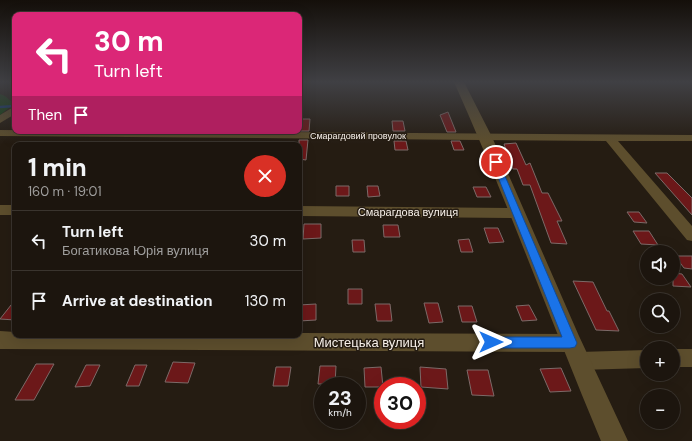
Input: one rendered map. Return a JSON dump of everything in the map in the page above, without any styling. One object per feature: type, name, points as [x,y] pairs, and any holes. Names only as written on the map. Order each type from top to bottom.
[{"type":"street","points":[[469,103],[485,136],[517,212],[570,343],[615,441]]},
{"type":"street","points":[[0,120],[12,111]]},
{"type":"street","name":"Смарагдовий провулок","points":[[0,133],[12,133]]},
{"type":"street","name":"Смарагдовий провулок","points":[[162,134],[692,138]]},
{"type":"street","points":[[610,138],[692,236]]},
{"type":"street","points":[[0,210],[12,210]]},
{"type":"street","name":"Смарагдова вулиця","points":[[302,211],[517,212]]},
{"type":"street","name":"Мистецька вулиця","points":[[0,340],[570,343]]},
{"type":"street","points":[[680,358],[692,358]]},
{"type":"street","points":[[579,360],[640,359]]},
{"type":"green space","points":[[0,103],[12,103],[12,106],[0,115]]},
{"type":"building","points":[[448,112],[456,132],[447,132],[440,115]]},
{"type":"building","points":[[302,119],[310,119],[309,131],[302,131]]},
{"type":"building","points":[[392,121],[403,121],[405,131],[393,131]]},
{"type":"building","points":[[299,140],[308,140],[306,160],[302,159],[302,142],[299,142]]},
{"type":"building","points":[[394,141],[406,141],[408,150],[395,150]]},
{"type":"building","points":[[451,141],[460,141],[464,150],[454,150]]},
{"type":"building","points":[[516,143],[526,165],[530,163],[542,193],[548,193],[562,221],[557,221],[567,244],[551,243],[530,185],[523,185],[517,169],[513,169],[504,144]]},
{"type":"building","points":[[655,173],[667,173],[692,198],[692,215]]},
{"type":"building","points":[[336,186],[349,186],[349,196],[336,196]]},
{"type":"building","points":[[367,186],[378,186],[380,196],[368,197]]},
{"type":"building","points":[[473,187],[486,187],[491,197],[477,197]]},
{"type":"building","points":[[627,212],[639,212],[647,223],[634,222]]},
{"type":"building","points":[[304,224],[321,224],[321,238],[303,239]]},
{"type":"building","points":[[383,225],[398,225],[400,237],[384,237]]},
{"type":"building","points":[[484,228],[498,228],[504,242],[489,243]]},
{"type":"building","points":[[633,231],[649,231],[658,245],[641,244]]},
{"type":"building","points":[[469,239],[473,252],[461,252],[458,240]]},
{"type":"building","points":[[352,240],[364,240],[365,252],[353,252]]},
{"type":"building","points":[[680,256],[692,256],[692,269],[684,268],[680,263]]},
{"type":"building","points":[[680,274],[682,274],[691,287],[673,286],[680,285]]},
{"type":"building","points":[[573,281],[593,282],[607,311],[609,311],[619,331],[596,330]]},
{"type":"building","points":[[348,289],[362,289],[362,304],[348,304]]},
{"type":"building","points":[[424,303],[438,303],[443,322],[429,323]]},
{"type":"building","points":[[12,304],[12,320],[0,319]]},
{"type":"building","points":[[316,304],[316,320],[302,321],[302,305]]},
{"type":"building","points":[[375,304],[390,304],[392,321],[377,321]]},
{"type":"building","points":[[529,305],[537,320],[522,321],[516,306]]},
{"type":"building","points":[[458,306],[472,306],[477,322],[462,322]]},
{"type":"building","points":[[173,362],[195,363],[188,383],[165,382]]},
{"type":"building","points":[[36,364],[54,364],[34,400],[15,400]]},
{"type":"building","points":[[86,365],[100,365],[90,386],[75,387]]},
{"type":"building","points":[[135,365],[147,365],[139,386],[126,386]]},
{"type":"building","points":[[320,366],[336,366],[335,377],[319,377]]},
{"type":"building","points":[[276,367],[291,367],[288,386],[273,386]]},
{"type":"building","points":[[381,367],[382,377],[374,377],[374,387],[366,387],[364,368]]},
{"type":"building","points":[[420,367],[446,369],[448,389],[426,387],[426,377],[420,377]]},
{"type":"building","points":[[561,368],[571,391],[550,392],[540,369]]},
{"type":"building","points":[[467,370],[488,370],[494,396],[472,395]]},
{"type":"waterway","points":[[0,107],[12,106]]},
{"type":"route","points":[[491,342],[570,343],[496,162]]}]
